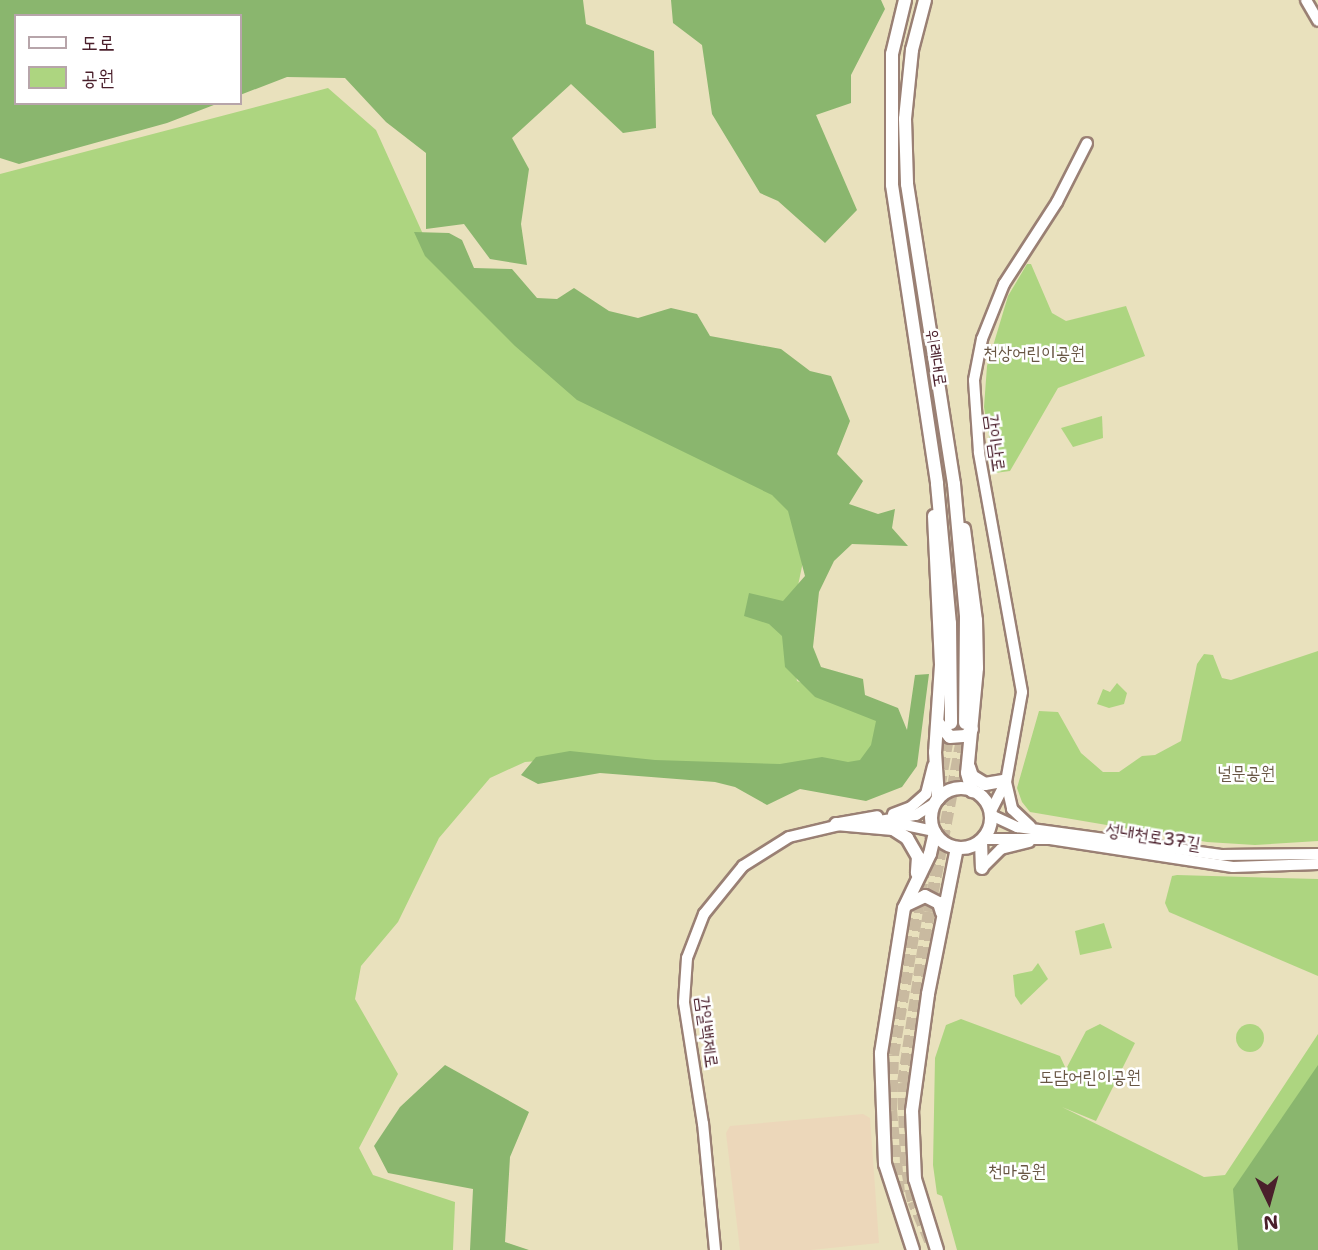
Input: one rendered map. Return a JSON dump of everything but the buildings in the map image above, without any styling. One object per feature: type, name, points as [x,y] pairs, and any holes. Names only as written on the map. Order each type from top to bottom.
[{"type":"main road","name":"위례대로","points":[[905,0],[892,54],[892,185],[937,484],[950,623],[944,723],[935,752],[937,801]]},
{"type":"main road","name":"위례대로","points":[[925,0],[912,50],[905,119],[907,184],[954,484],[972,570],[977,668],[968,726],[967,773],[974,792]]},
{"type":"main road","points":[[944,723],[950,737],[966,736],[968,726]]},
{"type":"main road","points":[[836,824],[911,807],[927,792],[935,752]]},
{"type":"main road","points":[[969,752],[969,767],[976,780],[992,784],[1005,778]]},
{"type":"main road","points":[[890,821],[926,812],[955,789],[992,791],[1005,778]]},
{"type":"main road","points":[[1005,778],[1012,809],[1035,829]]},
{"type":"main road","points":[[974,792],[990,814],[982,840],[982,868]]},
{"type":"main road","points":[[913,1250],[885,1164],[881,1053],[904,908],[934,832],[931,817],[937,801]]},
{"type":"main road","name":"성내천로37길","points":[[990,814],[1004,824],[1158,850],[1248,869],[1318,864]]},
{"type":"main road","points":[[890,821],[934,832],[957,848]]},
{"type":"main road","name":"감일백제로","points":[[715,1250],[703,1124],[684,1002],[687,958],[704,914],[743,866],[789,836],[836,824],[890,821]]},
{"type":"main road","points":[[836,824],[893,829],[907,838],[918,857],[915,879]]},
{"type":"main road","points":[[982,868],[1001,849],[1050,839]]},
{"type":"main road","name":"성내천로37길","points":[[982,840],[1050,839],[1235,857],[1318,854]]},
{"type":"main road","points":[[957,848],[982,840]]},
{"type":"main road","points":[[937,1250],[915,1179],[912,1111],[942,916],[957,848]]},
{"type":"main road","points":[[904,908],[911,899],[925,896],[939,903],[942,916]]},
{"type":"street","points":[[1306,0],[1318,22]]},
{"type":"street","name":"감이남로","points":[[990,814],[1005,778],[1021,717],[1020,668],[979,452],[974,380],[982,339],[1004,284],[1057,202],[1087,143]]},
{"type":"shaded area","points":[[863,1114],[870,1118],[879,1243],[811,1250],[740,1250],[726,1133],[730,1126]]},
{"type":"green space","points":[[0,0],[583,0],[586,24],[654,51],[656,128],[623,133],[571,84],[512,138],[529,169],[521,224],[527,265],[490,259],[464,224],[426,229],[426,153],[386,122],[345,78],[287,77],[242,94],[242,14],[14,14],[14,105],[214,105],[167,123],[19,164],[0,158]]},
{"type":"green space","points":[[671,0],[881,0],[885,9],[851,75],[851,103],[816,115],[857,210],[825,243],[778,201],[760,193],[712,114],[702,45],[673,23]]},
{"type":"green space","points":[[328,88],[376,130],[427,243],[794,491],[811,523],[789,629],[797,681],[889,713],[862,768],[753,774],[591,757],[525,762],[490,778],[439,838],[398,922],[361,966],[355,999],[398,1074],[359,1148],[373,1175],[455,1202],[453,1250],[0,1250],[0,174]]},
{"type":"green space","points":[[414,232],[449,233],[462,240],[474,268],[512,269],[537,298],[557,299],[574,288],[609,311],[638,318],[671,308],[697,314],[710,336],[781,349],[810,371],[831,376],[850,421],[837,454],[863,481],[849,504],[878,514],[895,509],[892,528],[908,546],[852,544],[834,561],[819,592],[813,647],[821,667],[863,679],[865,695],[898,708],[907,730],[915,675],[929,674],[917,766],[902,787],[866,801],[800,789],[767,805],[735,787],[715,782],[600,773],[538,784],[521,775],[536,757],[570,751],[655,760],[780,764],[822,757],[848,762],[860,760],[871,745],[876,721],[815,697],[785,667],[782,636],[769,624],[744,616],[749,593],[783,601],[805,576],[788,511],[772,495],[577,400],[515,346],[425,256]]},
{"type":"green space","name":"천상어린이공원","points":[[1027,264],[1031,264],[1052,313],[1066,321],[1126,306],[1145,356],[1058,388],[1010,471],[995,473],[984,407],[987,366],[1008,296]]},
{"type":"green space","points":[[1102,416],[1103,438],[1073,447],[1061,428]]},
{"type":"green space","name":"널문공원","points":[[1318,651],[1318,841],[1255,845],[1207,842],[1030,812],[1022,802],[1017,788],[1039,711],[1058,712],[1081,753],[1103,772],[1119,772],[1142,756],[1155,755],[1181,741],[1197,664],[1204,654],[1213,655],[1222,678],[1231,680]]},
{"type":"green space","points":[[1117,683],[1127,693],[1124,704],[1109,708],[1097,704],[1103,689],[1110,692]]},
{"type":"green space","points":[[1172,876],[1318,879],[1318,976],[1169,912],[1165,903]]},
{"type":"green space","points":[[1104,923],[1112,948],[1080,955],[1075,931]]},
{"type":"green space","points":[[1038,963],[1048,979],[1021,1005],[1015,996],[1013,975],[1032,971]]},
{"type":"green space","name":"천마공원","points":[[961,1019],[1060,1056],[1066,1069],[1086,1031],[1100,1024],[1135,1043],[1096,1121],[1062,1107],[1204,1177],[1225,1175],[1318,1034],[1318,1250],[957,1250],[942,1196],[937,1194],[933,1165],[935,1058],[946,1025]]},
{"type":"green space","points":[[1250,1024],[1260,1028],[1264,1038],[1260,1048],[1250,1052],[1240,1048],[1236,1038],[1240,1028]]},
{"type":"green space","points":[[445,1065],[529,1112],[510,1157],[505,1242],[529,1250],[470,1250],[473,1189],[388,1173],[374,1146],[400,1107]]},
{"type":"green space","points":[[1318,1065],[1318,1250],[1238,1250],[1233,1189]]},
{"type":"tunnel","points":[[930,1241],[913,1201],[906,1164],[903,1083],[929,912],[965,723]]},
{"type":"tunnel","points":[[930,840],[950,727]]},
{"type":"tunnel","points":[[899,1193],[891,1110],[893,1055],[924,872]]},
{"type":"park label","name":"도담어린이공원","points":[[1090,1077]]}]
